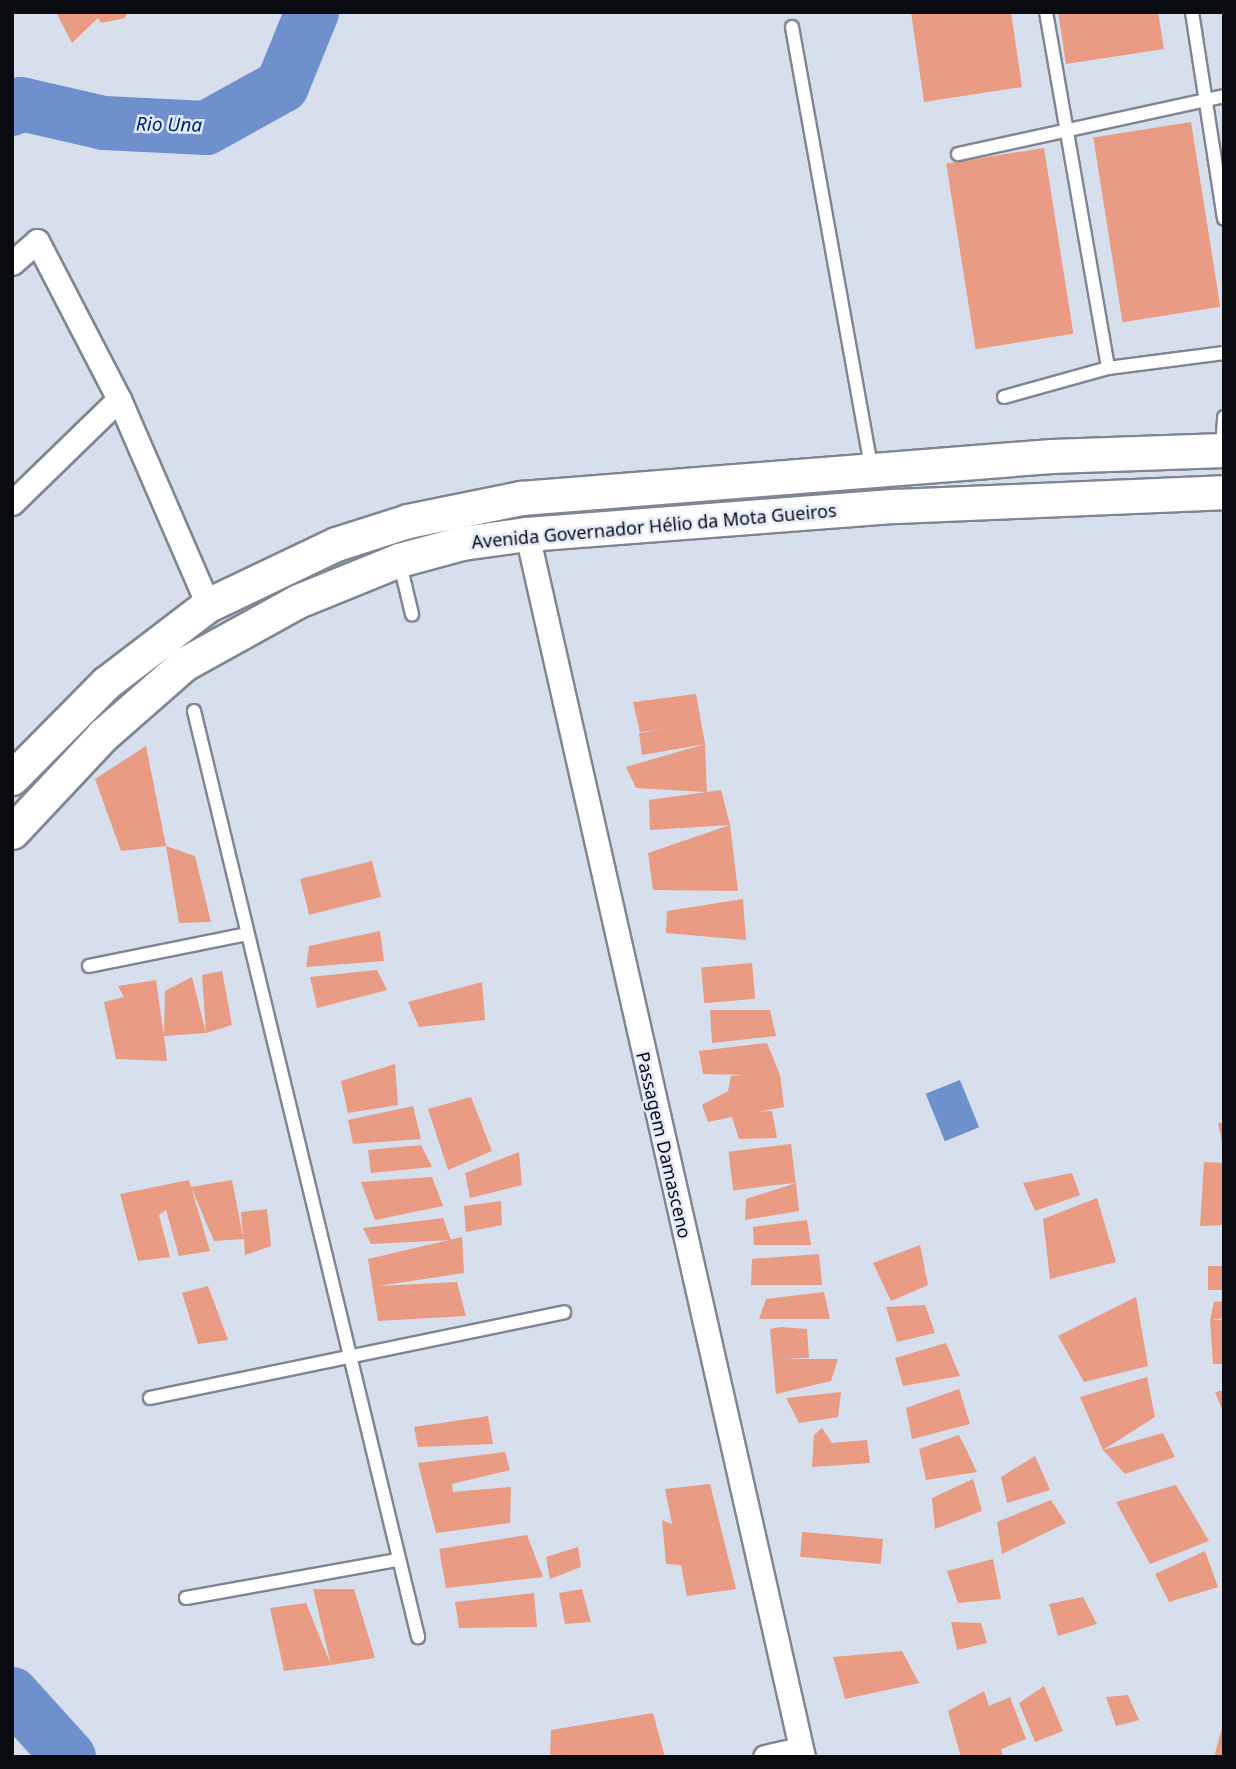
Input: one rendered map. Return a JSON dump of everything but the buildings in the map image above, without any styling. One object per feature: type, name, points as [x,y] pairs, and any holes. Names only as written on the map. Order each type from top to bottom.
[{"type":"main road","name":"Avenida Governador Hélio da Mota Gueiros","points":[[12,778],[106,683],[208,604],[336,544],[408,521],[508,501],[1051,456],[1223,450]]},
{"type":"main road","name":"Avenida Governador Hélio da Mota Gueiros","points":[[12,832],[103,735],[184,664],[298,601],[399,560],[462,543],[527,534],[895,506],[1224,492]]},
{"type":"street","points":[[12,263],[37,241],[119,399],[208,604]]},
{"type":"street","points":[[12,503],[119,399]]},
{"type":"street","name":"Passagem Damasceno","points":[[527,534],[801,1753]]},
{"type":"street","points":[[765,1757],[801,1753]]},
{"type":"lane","points":[[1046,12],[1108,368]]},
{"type":"lane","points":[[1192,12],[1208,97],[1224,219]]},
{"type":"lane","points":[[792,27],[871,470]]},
{"type":"lane","points":[[958,154],[1067,133],[1208,97],[1224,96]]},
{"type":"lane","points":[[1004,397],[1108,368],[1224,353]]},
{"type":"lane","points":[[1223,450],[1224,417]]},
{"type":"lane","points":[[399,560],[412,614]]},
{"type":"lane","points":[[194,711],[346,1357],[418,1637]]},
{"type":"lane","points":[[89,966],[247,934]]},
{"type":"lane","points":[[150,1398],[564,1312]]},
{"type":"lane","points":[[186,1598],[398,1560]]},
{"type":"water","points":[[960,1080],[979,1127],[945,1141],[926,1094]]},
{"type":"waterway","name":"Rio Una","points":[[12,109],[21,104],[104,123],[206,128],[282,86],[312,12]]},
{"type":"waterway","points":[[12,1694],[69,1757]]}]
